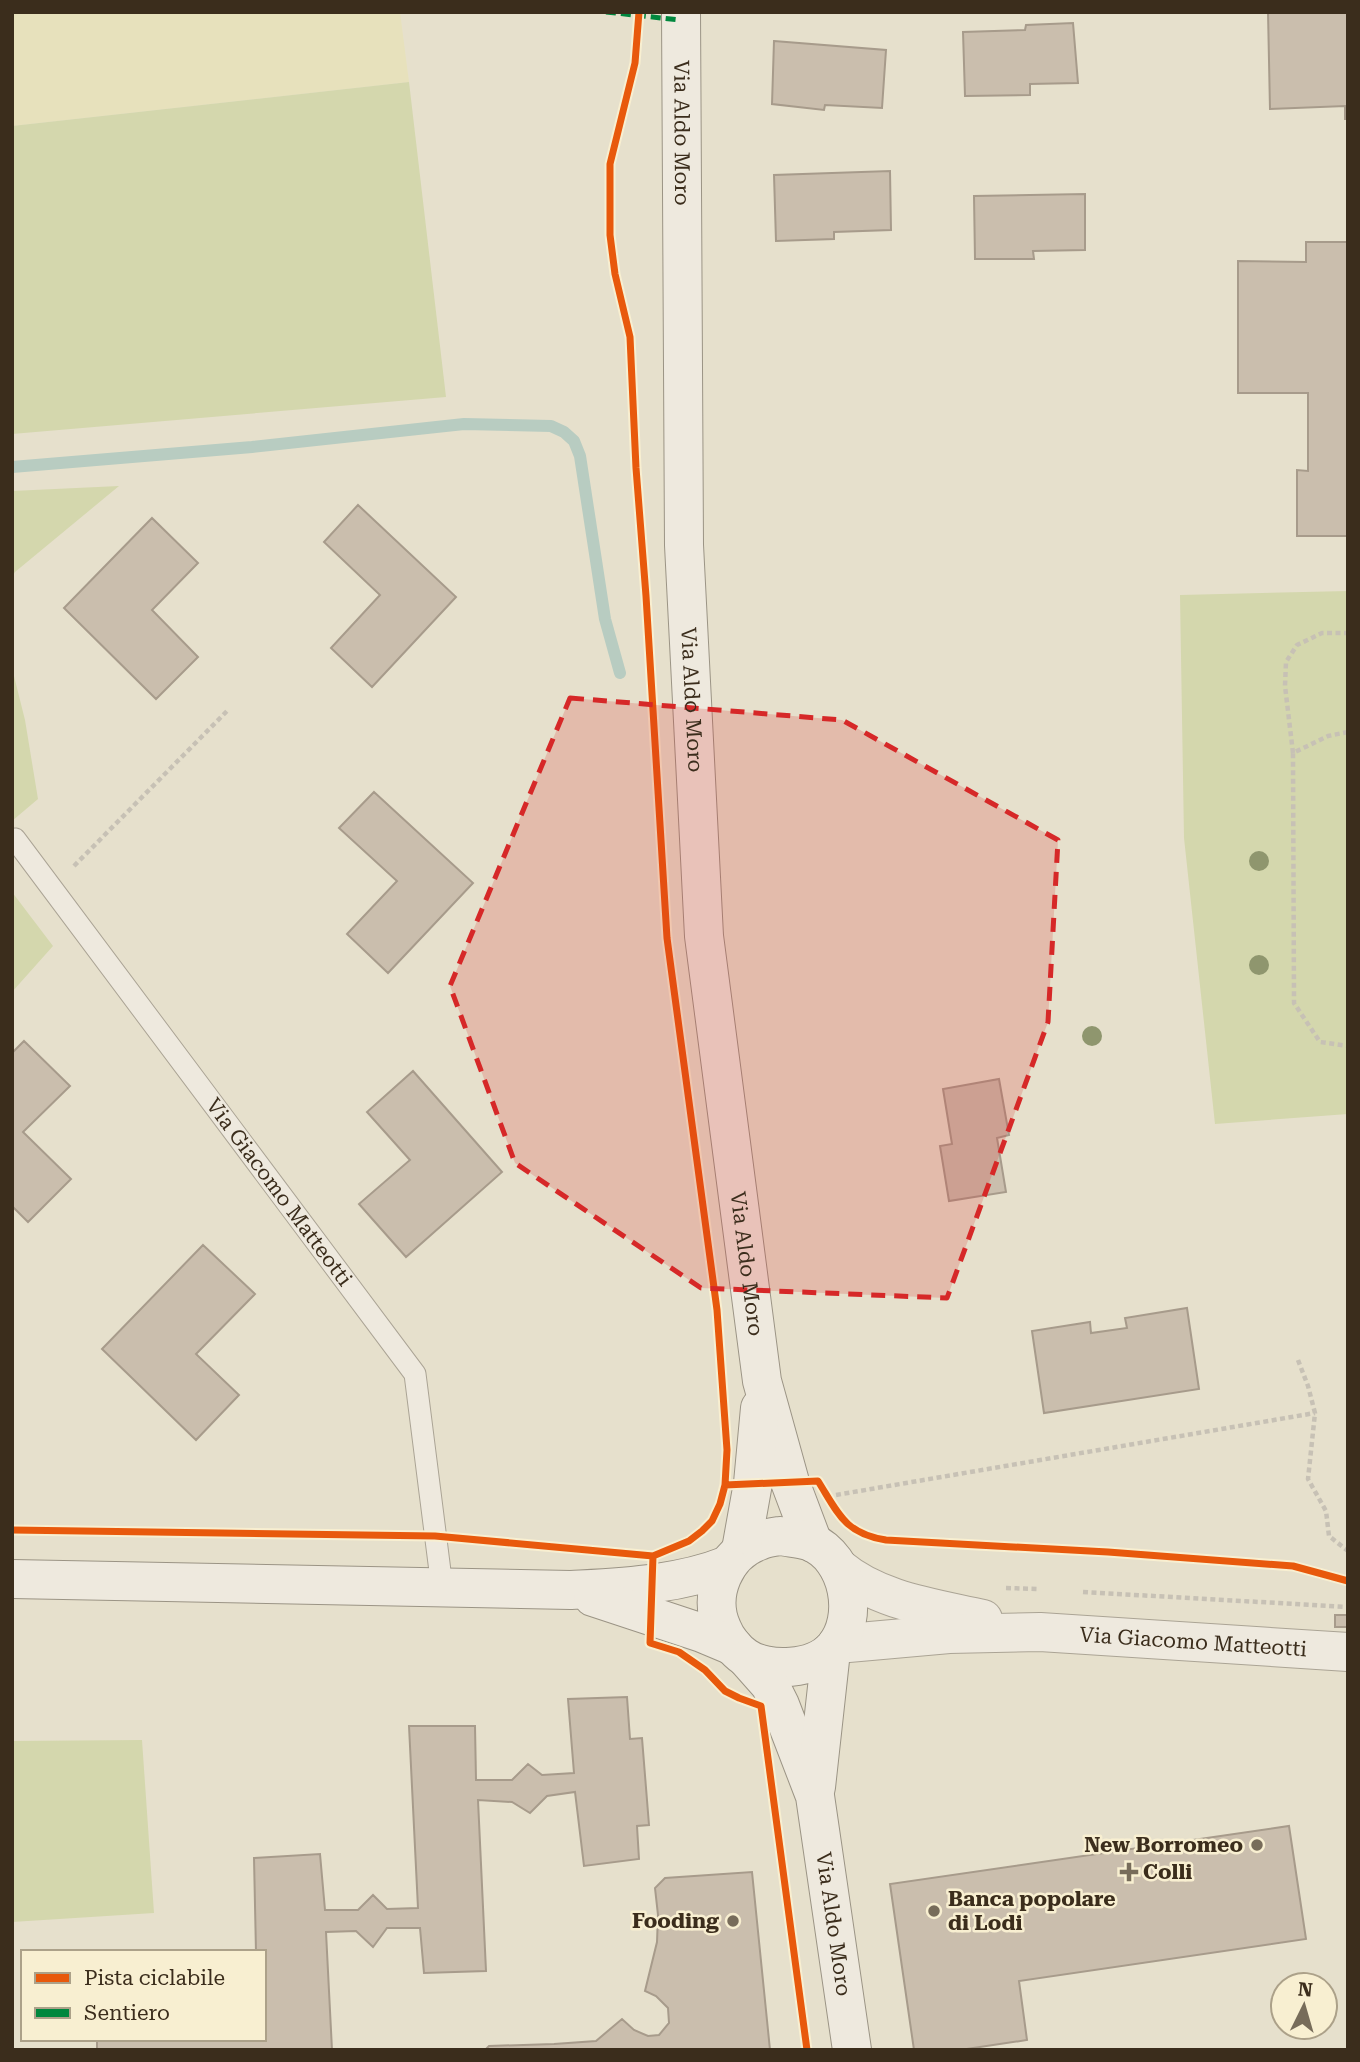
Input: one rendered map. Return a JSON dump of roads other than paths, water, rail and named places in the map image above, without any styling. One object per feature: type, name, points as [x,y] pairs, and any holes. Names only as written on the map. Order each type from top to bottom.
[{"type":"street","name":"Via Aldo Moro","points":[[681,12],[684,545],[704,936],[762,1381],[790,1482],[826,1555]]},
{"type":"street","name":"Via Aldo Moro","points":[[735,1558],[753,1483],[762,1381]]},
{"type":"street","points":[[12,1579],[571,1590],[632,1586],[709,1571],[735,1558],[759,1541],[780,1536],[826,1555],[845,1583],[848,1603],[846,1623],[834,1648],[806,1664],[787,1668],[769,1666],[675,1623],[571,1590]]},
{"type":"street","name":"Via Giacomo Matteotti","points":[[826,1555],[848,1576],[875,1590],[909,1602],[1040,1632]]},
{"type":"street","points":[[735,1558],[718,1585],[716,1606],[722,1628],[740,1652]]},
{"type":"street","name":"Via Giacomo Matteotti","points":[[834,1648],[949,1634],[1040,1632],[1348,1652]]},
{"type":"street","name":"Via Aldo Moro","points":[[815,1796],[834,1648]]},
{"type":"street","name":"Via Aldo Moro","points":[[740,1652],[769,1685],[780,1705],[815,1796],[852,2050]]},
{"type":"lane","name":"Via Giacomo Matteotti","points":[[15,839],[415,1374],[442,1587]]},
{"type":"waterway","points":[[12,467],[252,447],[464,424],[551,426],[574,441],[580,456],[605,619],[620,673]]},
{"type":"place","name":"New Borromeo","points":[[1257,1845]]},
{"type":"place","name":"Colli","points":[[1129,1872]]},
{"type":"place","name":"Banca popolare di Lodi","points":[[934,1911]]},
{"type":"place","name":"Fooding","points":[[733,1921]]}]
